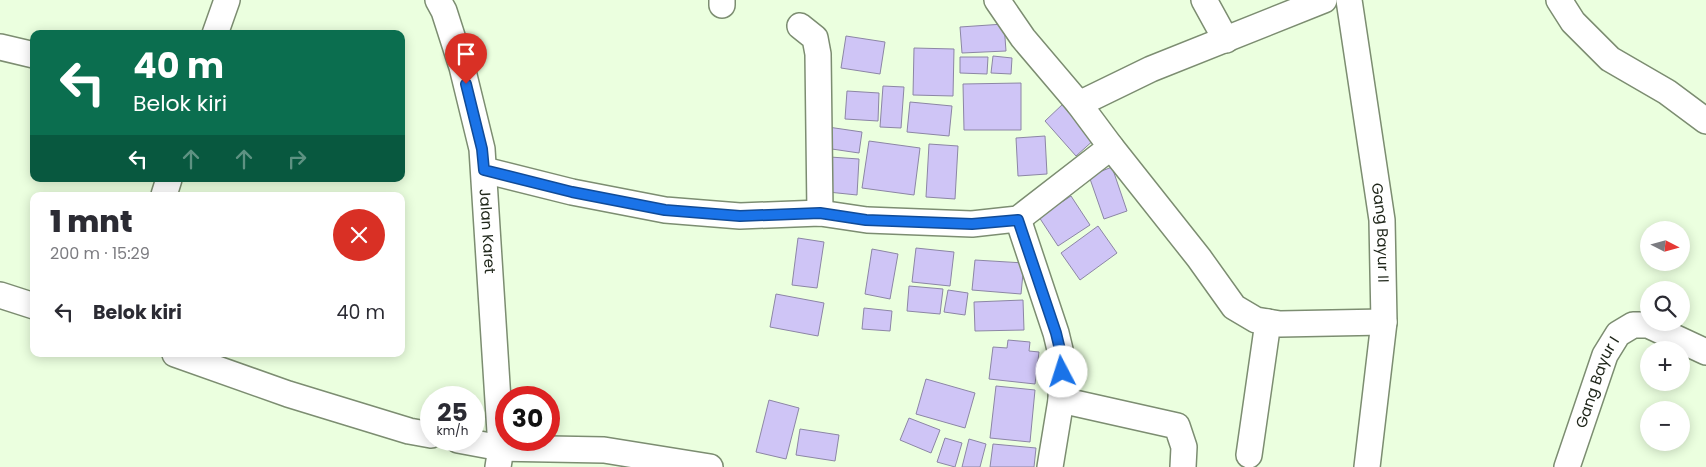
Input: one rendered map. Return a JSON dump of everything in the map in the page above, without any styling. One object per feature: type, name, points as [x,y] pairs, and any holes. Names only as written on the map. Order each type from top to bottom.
[{"type":"street","points":[[216,30],[227,0]]},
{"type":"street","name":"Jalan Karet","points":[[438,0],[444,11],[462,67],[482,149],[500,457]]},
{"type":"street","points":[[997,0],[1023,38],[1079,104],[1193,250],[1234,308],[1256,320],[1280,324],[1384,322]]},
{"type":"street","points":[[1204,0],[1226,40]]},
{"type":"street","points":[[1079,104],[1151,69],[1324,0]]},
{"type":"street","name":"Gang Bayur II","points":[[1349,0],[1382,220],[1384,322],[1367,467]]},
{"type":"street","points":[[1559,0],[1573,22],[1610,59],[1667,92],[1706,121]]},
{"type":"street","points":[[800,26],[815,38],[818,54],[820,213]]},
{"type":"street","points":[[0,47],[30,54]]},
{"type":"street","points":[[484,170],[572,192],[665,210],[740,216],[820,213],[866,220],[972,224],[1018,220],[1111,147]]},
{"type":"street","points":[[1018,220],[1056,333],[1062,358],[1061,400],[1050,467]]},
{"type":"street","points":[[0,294],[30,305]]},
{"type":"street","points":[[1249,455],[1268,322]]},
{"type":"street","name":"Gang Bayur I","points":[[1567,467],[1605,355],[1618,334],[1633,325],[1648,325],[1706,352]]},
{"type":"street","points":[[183,357],[288,394],[420,433]]},
{"type":"street","points":[[1061,400],[1177,426],[1184,447],[1183,467]]},
{"type":"street","points":[[485,451],[500,457],[604,450],[710,467]]},
{"type":"building","points":[[1004,24],[1006,51],[962,53],[960,27]]},
{"type":"building","points":[[846,36],[885,42],[880,74],[841,68]]},
{"type":"building","points":[[914,48],[954,49],[953,96],[913,95]]},
{"type":"building","points":[[993,56],[1012,58],[1011,74],[991,73]]},
{"type":"building","points":[[960,57],[988,57],[987,74],[960,73]]},
{"type":"building","points":[[1021,83],[1021,130],[964,130],[963,84]]},
{"type":"building","points":[[883,86],[904,87],[901,128],[880,127]]},
{"type":"building","points":[[847,91],[879,93],[878,121],[845,119]]},
{"type":"building","points":[[910,102],[952,106],[949,136],[907,132]]},
{"type":"building","points":[[1064,103],[1096,138],[1076,156],[1045,121]]},
{"type":"building","points":[[828,127],[862,132],[859,153],[825,148]]},
{"type":"building","points":[[1045,136],[1047,174],[1018,176],[1016,138]]},
{"type":"building","points":[[869,141],[920,148],[914,195],[862,188]]},
{"type":"building","points":[[929,144],[958,146],[955,199],[926,197]]},
{"type":"building","points":[[830,157],[859,159],[857,195],[828,192]]},
{"type":"building","points":[[1112,167],[1127,211],[1104,219],[1089,176]]},
{"type":"building","points":[[1071,196],[1090,225],[1058,246],[1039,217]]},
{"type":"building","points":[[1098,226],[1117,253],[1080,280],[1061,253]]},
{"type":"building","points":[[798,238],[824,242],[817,288],[792,285]]},
{"type":"building","points":[[916,248],[954,252],[950,286],[912,282]]},
{"type":"building","points":[[872,249],[898,254],[890,299],[865,294]]},
{"type":"building","points":[[975,260],[1024,263],[1021,294],[972,290]]},
{"type":"building","points":[[909,286],[943,289],[940,314],[907,311]]},
{"type":"building","points":[[948,290],[968,293],[965,315],[944,312]]},
{"type":"building","points":[[776,294],[824,303],[818,336],[770,327]]},
{"type":"building","points":[[1023,300],[1024,330],[975,331],[974,302]]},
{"type":"building","points":[[864,308],[892,311],[890,331],[862,329]]},
{"type":"building","points":[[1008,340],[1030,342],[1029,351],[1039,352],[1035,384],[989,379],[993,347],[1007,348]]},
{"type":"building","points":[[926,379],[975,393],[965,428],[916,414]]},
{"type":"building","points":[[996,386],[1035,390],[1030,442],[990,438]]},
{"type":"building","points":[[769,400],[799,408],[786,459],[756,452]]},
{"type":"building","points":[[909,418],[940,430],[931,453],[900,440]]},
{"type":"building","points":[[800,429],[839,435],[835,461],[796,455]]},
{"type":"building","points":[[945,438],[962,443],[955,467],[937,462]]},
{"type":"building","points":[[969,439],[986,444],[980,467],[962,467]]},
{"type":"building","points":[[993,444],[1036,448],[1034,467],[990,467]]},
{"type":"route","points":[[466,84],[482,149],[484,170],[572,192],[665,210],[740,216],[820,213],[866,220],[972,224],[1018,220],[1056,333],[1062,358],[1062,372]]}]
